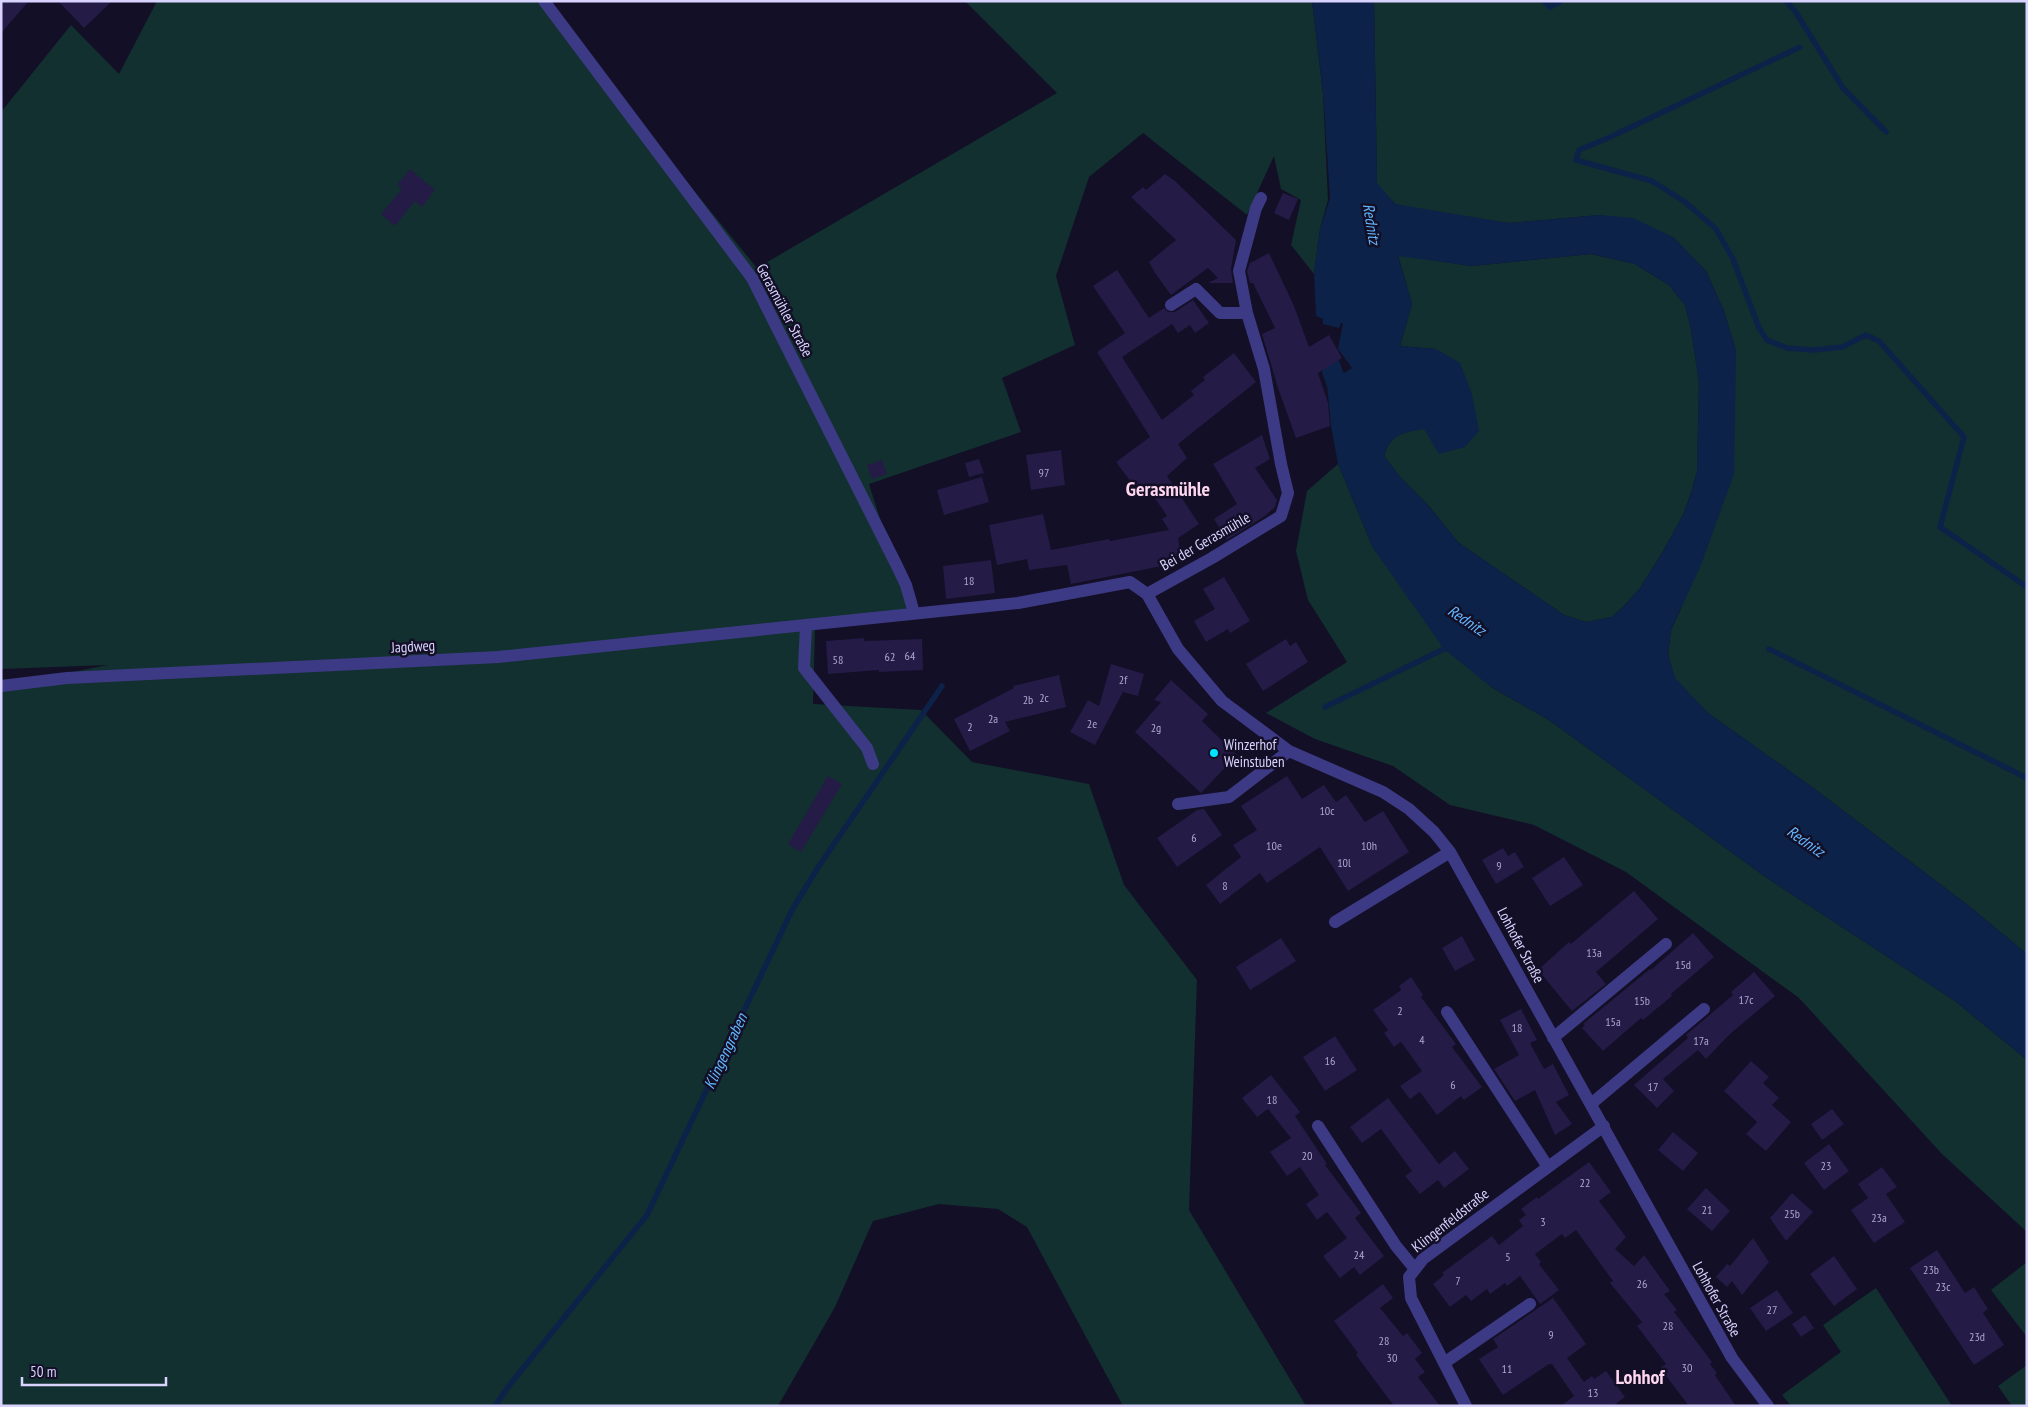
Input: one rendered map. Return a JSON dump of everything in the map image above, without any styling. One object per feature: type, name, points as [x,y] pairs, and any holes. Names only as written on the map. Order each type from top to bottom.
[{"type":"street","name":"Gerasmühler Straße","points":[[544,1],[752,278],[897,566],[906,585],[914,613]]},
{"type":"street","name":"Bei der Gerasmühle","points":[[1147,594],[1212,558],[1281,516],[1288,493],[1264,369],[1247,313],[1239,271],[1256,208],[1261,198]]},
{"type":"street","points":[[1171,305],[1196,289],[1220,313],[1247,313]]},
{"type":"street","points":[[914,613],[1018,603],[1130,582],[1147,594]]},
{"type":"street","name":"Lohhofer Straße","points":[[1147,594],[1178,649],[1222,701],[1289,751],[1383,792],[1403,804],[1434,832],[1450,852],[1732,1358],[1768,1406]]},
{"type":"street","name":"Jagdweg","points":[[1,686],[67,678],[473,660],[825,624],[914,613]]},
{"type":"street","points":[[806,626],[804,668],[867,748],[873,764]]},
{"type":"street","points":[[1178,804],[1229,797],[1289,751]]},
{"type":"street","points":[[1335,922],[1450,852]]},
{"type":"street","points":[[1553,1038],[1666,944]]},
{"type":"street","points":[[1592,1104],[1704,1009]]},
{"type":"street","points":[[1447,1012],[1548,1167]]},
{"type":"street","points":[[1318,1126],[1396,1246],[1415,1269]]},
{"type":"street","name":"Klingenfeldstraße","points":[[1466,1406],[1410,1298],[1409,1277],[1423,1259],[1604,1126]]},
{"type":"street","points":[[1444,1363],[1530,1304]]},
{"type":"green space","points":[[157,1],[539,1],[757,268],[1057,93],[965,1],[1312,1],[1323,93],[1328,200],[1320,229],[1314,274],[1291,245],[1301,200],[1281,189],[1274,156],[1247,215],[1143,133],[1089,177],[1056,276],[1075,345],[1002,378],[1021,432],[869,484],[909,611],[815,629],[813,704],[921,710],[972,762],[1089,784],[1124,885],[1197,980],[1189,1210],[1306,1406],[1123,1406],[1027,1227],[998,1209],[939,1204],[873,1221],[835,1307],[778,1406],[1,1406],[1,686],[108,665],[1,669],[1,112],[71,25],[119,74]]},
{"type":"green space","points":[[1374,1],[2027,1],[2027,954],[1969,906],[1812,787],[1708,713],[1675,679],[1668,654],[1671,630],[1681,609],[1736,351],[1724,311],[1706,271],[1673,237],[1600,215],[1509,223],[1408,208],[1395,204],[1377,184]]},
{"type":"green space","points":[[1591,254],[1635,264],[1669,285],[1685,305],[1691,329],[1699,383],[1697,471],[1683,515],[1640,588],[1624,606],[1612,617],[1586,622],[1564,615],[1459,543],[1427,504],[1400,477],[1384,456],[1394,438],[1404,433],[1424,428],[1436,349],[1400,346],[1412,304],[1398,255],[1472,266]]},
{"type":"green space","points":[[1338,464],[1373,548],[1491,687],[1549,720],[1767,878],[1955,1001],[2027,1060],[2027,1232],[1942,1154],[1799,998],[1626,872],[1534,825],[1450,805],[1393,766],[1315,739],[1266,713],[1347,662],[1308,600],[1296,551],[1307,491]]},
{"type":"green space","points":[[2027,1262],[2027,1337],[1991,1290]]},
{"type":"green space","points":[[1876,1288],[1952,1406],[1791,1406],[1782,1395],[1841,1352],[1823,1325]]},
{"type":"green space","points":[[2027,1365],[2027,1406],[2012,1406],[1998,1386]]},
{"type":"water","name":"Rednitz","points":[[1312,1],[1374,1],[1377,183],[1395,204],[1509,223],[1600,215],[1633,218],[1673,237],[1706,271],[1724,311],[1736,351],[1734,474],[1701,565],[1671,630],[1668,654],[1675,678],[1708,713],[1812,787],[1969,906],[2027,954],[2027,1060],[1955,1001],[1767,878],[1549,720],[1491,687],[1444,649],[1373,548],[1338,464],[1331,426],[1327,384],[1352,368],[1338,349],[1343,323],[1341,323],[1339,328],[1323,324],[1323,319],[1316,316],[1314,274],[1320,229],[1330,198],[1323,93]],"holes":[[[1591,254],[1635,264],[1669,285],[1685,305],[1691,329],[1699,383],[1697,471],[1683,515],[1640,588],[1612,617],[1586,622],[1564,615],[1459,543],[1427,504],[1400,477],[1384,456],[1394,438],[1404,433],[1424,429],[1439,454],[1465,447],[1479,431],[1472,394],[1460,363],[1436,349],[1400,346],[1412,304],[1398,256],[1472,266]]]},
{"type":"building","points":[[1,1],[29,1],[1,33]]},
{"type":"building","points":[[58,1],[112,1],[84,28]]},
{"type":"building","points":[[410,169],[435,190],[422,207],[415,201],[395,226],[381,214],[402,189],[397,185]]},
{"type":"building","points":[[1165,174],[1175,181],[1236,240],[1231,269],[1233,283],[1208,283],[1218,278],[1208,268],[1171,295],[1155,273],[1149,262],[1176,240],[1131,197],[1143,187],[1146,190]]},
{"type":"building","points":[[1283,193],[1298,199],[1289,220],[1274,213]]},
{"type":"building","points":[[1269,253],[1294,306],[1309,347],[1329,335],[1342,358],[1318,373],[1328,403],[1330,426],[1296,438],[1278,388],[1262,334],[1275,328],[1253,283],[1250,283],[1247,271],[1250,263]]},
{"type":"building","points":[[1117,270],[1149,318],[1164,308],[1168,312],[1175,312],[1193,300],[1209,323],[1195,333],[1190,325],[1178,333],[1172,324],[1122,357],[1162,420],[1194,395],[1191,391],[1205,380],[1203,377],[1234,353],[1256,382],[1178,444],[1187,458],[1167,476],[1199,524],[1178,538],[1182,562],[1071,584],[1067,565],[1029,570],[1027,559],[997,565],[989,525],[1043,514],[1051,550],[1169,530],[1162,519],[1167,516],[1148,488],[1140,494],[1116,462],[1150,437],[1097,352],[1125,333],[1093,286]]},
{"type":"building","points":[[1262,435],[1270,459],[1255,468],[1277,500],[1275,507],[1265,516],[1227,540],[1214,519],[1237,504],[1213,464]]},
{"type":"building","points":[[1061,450],[1065,485],[1031,490],[1026,455]]},
{"type":"building","points":[[979,459],[984,473],[969,477],[965,463]]},
{"type":"building","points":[[882,460],[887,474],[872,479],[867,465]]},
{"type":"building","points":[[982,477],[989,502],[944,515],[937,490]]},
{"type":"building","points":[[991,560],[995,593],[946,599],[943,566]]},
{"type":"building","points":[[1224,577],[1250,621],[1230,633],[1228,629],[1206,642],[1194,621],[1215,609],[1203,589]]},
{"type":"building","points":[[864,638],[864,641],[922,639],[923,670],[879,672],[879,670],[828,674],[826,641]]},
{"type":"building","points":[[1286,639],[1290,646],[1296,642],[1308,662],[1263,691],[1246,664]]},
{"type":"building","points":[[1111,664],[1144,674],[1138,696],[1123,692],[1095,745],[1070,732],[1088,700],[1099,706]]},
{"type":"building","points":[[1059,675],[1066,707],[1005,722],[1010,731],[970,751],[954,719],[1014,688],[1013,686]]},
{"type":"building","points":[[1171,680],[1208,714],[1202,721],[1237,755],[1201,793],[1135,732],[1161,702],[1154,700]]},
{"type":"building","points":[[828,776],[842,784],[801,852],[788,844]]},
{"type":"building","points":[[1287,776],[1302,799],[1324,785],[1336,802],[1346,795],[1365,822],[1383,811],[1409,852],[1348,891],[1320,847],[1267,883],[1260,873],[1220,904],[1206,885],[1241,857],[1233,845],[1257,830],[1241,806]]},
{"type":"building","points":[[1204,809],[1222,835],[1177,867],[1157,838],[1197,810]]},
{"type":"building","points":[[1503,848],[1508,856],[1515,852],[1524,867],[1496,884],[1482,860]]},
{"type":"building","points":[[1564,857],[1583,885],[1550,906],[1532,878]]},
{"type":"building","points":[[1634,891],[1658,919],[1596,972],[1606,984],[1572,1011],[1538,970],[1569,942],[1571,944]]},
{"type":"building","points":[[1693,933],[1714,957],[1671,994],[1672,996],[1643,1020],[1641,1018],[1603,1051],[1582,1028],[1585,1025],[1583,1024],[1651,970]]},
{"type":"building","points":[[1462,936],[1475,960],[1455,971],[1442,948]]},
{"type":"building","points":[[1281,938],[1296,961],[1250,990],[1236,967]]},
{"type":"building","points":[[1754,972],[1775,996],[1730,1034],[1706,1059],[1698,1050],[1663,1079],[1674,1091],[1657,1108],[1634,1085],[1688,1038],[1686,1035],[1733,995],[1731,992]]},
{"type":"building","points":[[1411,977],[1423,995],[1421,997],[1456,1044],[1452,1047],[1482,1087],[1464,1100],[1461,1096],[1437,1115],[1420,1092],[1410,1099],[1400,1086],[1422,1071],[1401,1042],[1394,1047],[1384,1033],[1388,1030],[1373,1010],[1401,990],[1399,986]]},
{"type":"building","points":[[1521,1009],[1537,1040],[1530,1043],[1544,1069],[1553,1064],[1569,1095],[1556,1102],[1572,1124],[1555,1135],[1535,1090],[1515,1101],[1494,1069],[1519,1055],[1500,1020]]},
{"type":"building","points":[[1335,1036],[1357,1070],[1325,1091],[1303,1057]]},
{"type":"building","points":[[1751,1061],[1769,1077],[1763,1083],[1779,1098],[1772,1105],[1791,1122],[1766,1151],[1746,1134],[1757,1122],[1724,1091]]},
{"type":"building","points":[[1271,1075],[1300,1112],[1295,1116],[1327,1164],[1325,1165],[1361,1213],[1355,1218],[1384,1256],[1360,1275],[1354,1267],[1340,1278],[1323,1256],[1347,1238],[1327,1212],[1317,1220],[1306,1204],[1319,1195],[1300,1167],[1287,1176],[1270,1152],[1291,1138],[1268,1109],[1257,1117],[1242,1098]]},
{"type":"building","points":[[1388,1098],[1439,1164],[1455,1151],[1469,1169],[1444,1188],[1438,1180],[1420,1194],[1405,1176],[1412,1171],[1381,1129],[1362,1143],[1350,1127]]},
{"type":"building","points":[[1832,1109],[1844,1124],[1822,1140],[1811,1124]]},
{"type":"building","points":[[1673,1132],[1698,1153],[1683,1171],[1658,1150]]},
{"type":"building","points":[[1829,1144],[1849,1171],[1824,1190],[1804,1163]]},
{"type":"building","points":[[1589,1162],[1611,1192],[1599,1201],[1626,1237],[1615,1249],[1634,1266],[1644,1255],[1670,1291],[1664,1294],[1677,1310],[1674,1312],[1712,1362],[1710,1364],[1717,1373],[1715,1375],[1736,1406],[1689,1406],[1660,1368],[1666,1364],[1637,1326],[1642,1322],[1610,1283],[1613,1281],[1576,1230],[1565,1238],[1562,1234],[1535,1254],[1541,1262],[1539,1264],[1559,1290],[1540,1304],[1520,1276],[1507,1286],[1505,1283],[1490,1294],[1487,1289],[1471,1301],[1466,1295],[1450,1307],[1433,1284],[1444,1275],[1442,1273],[1492,1236],[1499,1245],[1523,1226],[1519,1220],[1526,1215],[1521,1209]]},
{"type":"building","points":[[1882,1167],[1897,1187],[1886,1194],[1905,1222],[1874,1243],[1851,1210],[1868,1198],[1858,1184]]},
{"type":"building","points":[[1706,1188],[1730,1211],[1712,1231],[1687,1209]]},
{"type":"building","points":[[1792,1193],[1813,1212],[1786,1241],[1770,1218]]},
{"type":"building","points":[[1753,1238],[1769,1262],[1742,1295],[1732,1281],[1727,1287],[1716,1277],[1727,1264],[1730,1266]]},
{"type":"building","points":[[1937,1250],[1965,1293],[1974,1287],[1988,1309],[1983,1313],[2004,1345],[1974,1365],[1910,1268]]},
{"type":"building","points":[[1834,1256],[1857,1289],[1834,1306],[1810,1274]]},
{"type":"building","points":[[1383,1284],[1393,1298],[1380,1308],[1403,1336],[1407,1333],[1422,1353],[1415,1359],[1425,1372],[1418,1377],[1440,1406],[1394,1406],[1356,1355],[1358,1353],[1334,1321]]},
{"type":"building","points":[[1777,1290],[1793,1313],[1766,1331],[1750,1308]]},
{"type":"building","points":[[1553,1298],[1586,1344],[1567,1358],[1584,1382],[1592,1376],[1594,1379],[1606,1371],[1625,1397],[1613,1406],[1561,1406],[1574,1396],[1552,1364],[1549,1364],[1503,1395],[1479,1359],[1498,1347],[1493,1339]]},
{"type":"building","points":[[1805,1315],[1814,1328],[1801,1337],[1792,1324]]},
{"type":"waterway","points":[[1544,1],[1550,7],[1561,1]]},
{"type":"waterway","points":[[1786,1],[1795,11],[1843,88],[1886,132]]},
{"type":"waterway","points":[[1800,47],[1579,150],[1576,160],[1652,181],[1685,202],[1716,229],[1733,259],[1759,328],[1767,340],[1787,348],[1814,350],[1842,347],[1866,335],[1879,341],[1964,437],[1940,527],[2027,587]]},
{"type":"waterway","points":[[1330,365],[1344,404]]},
{"type":"waterway","points":[[1325,707],[1444,649]]},
{"type":"waterway","points":[[1769,649],[2027,778]]},
{"type":"waterway","name":"Klingengraben","points":[[495,1406],[508,1387],[647,1215],[792,910],[817,869],[942,686]]},
{"type":"place","name":"Winzerhof Weinstuben","points":[[1214,753]]},
{"type":"district","name":"Gerasmühle","points":[[1168,489]]},
{"type":"district","name":"Lohhof","points":[[1640,1377]]}]
